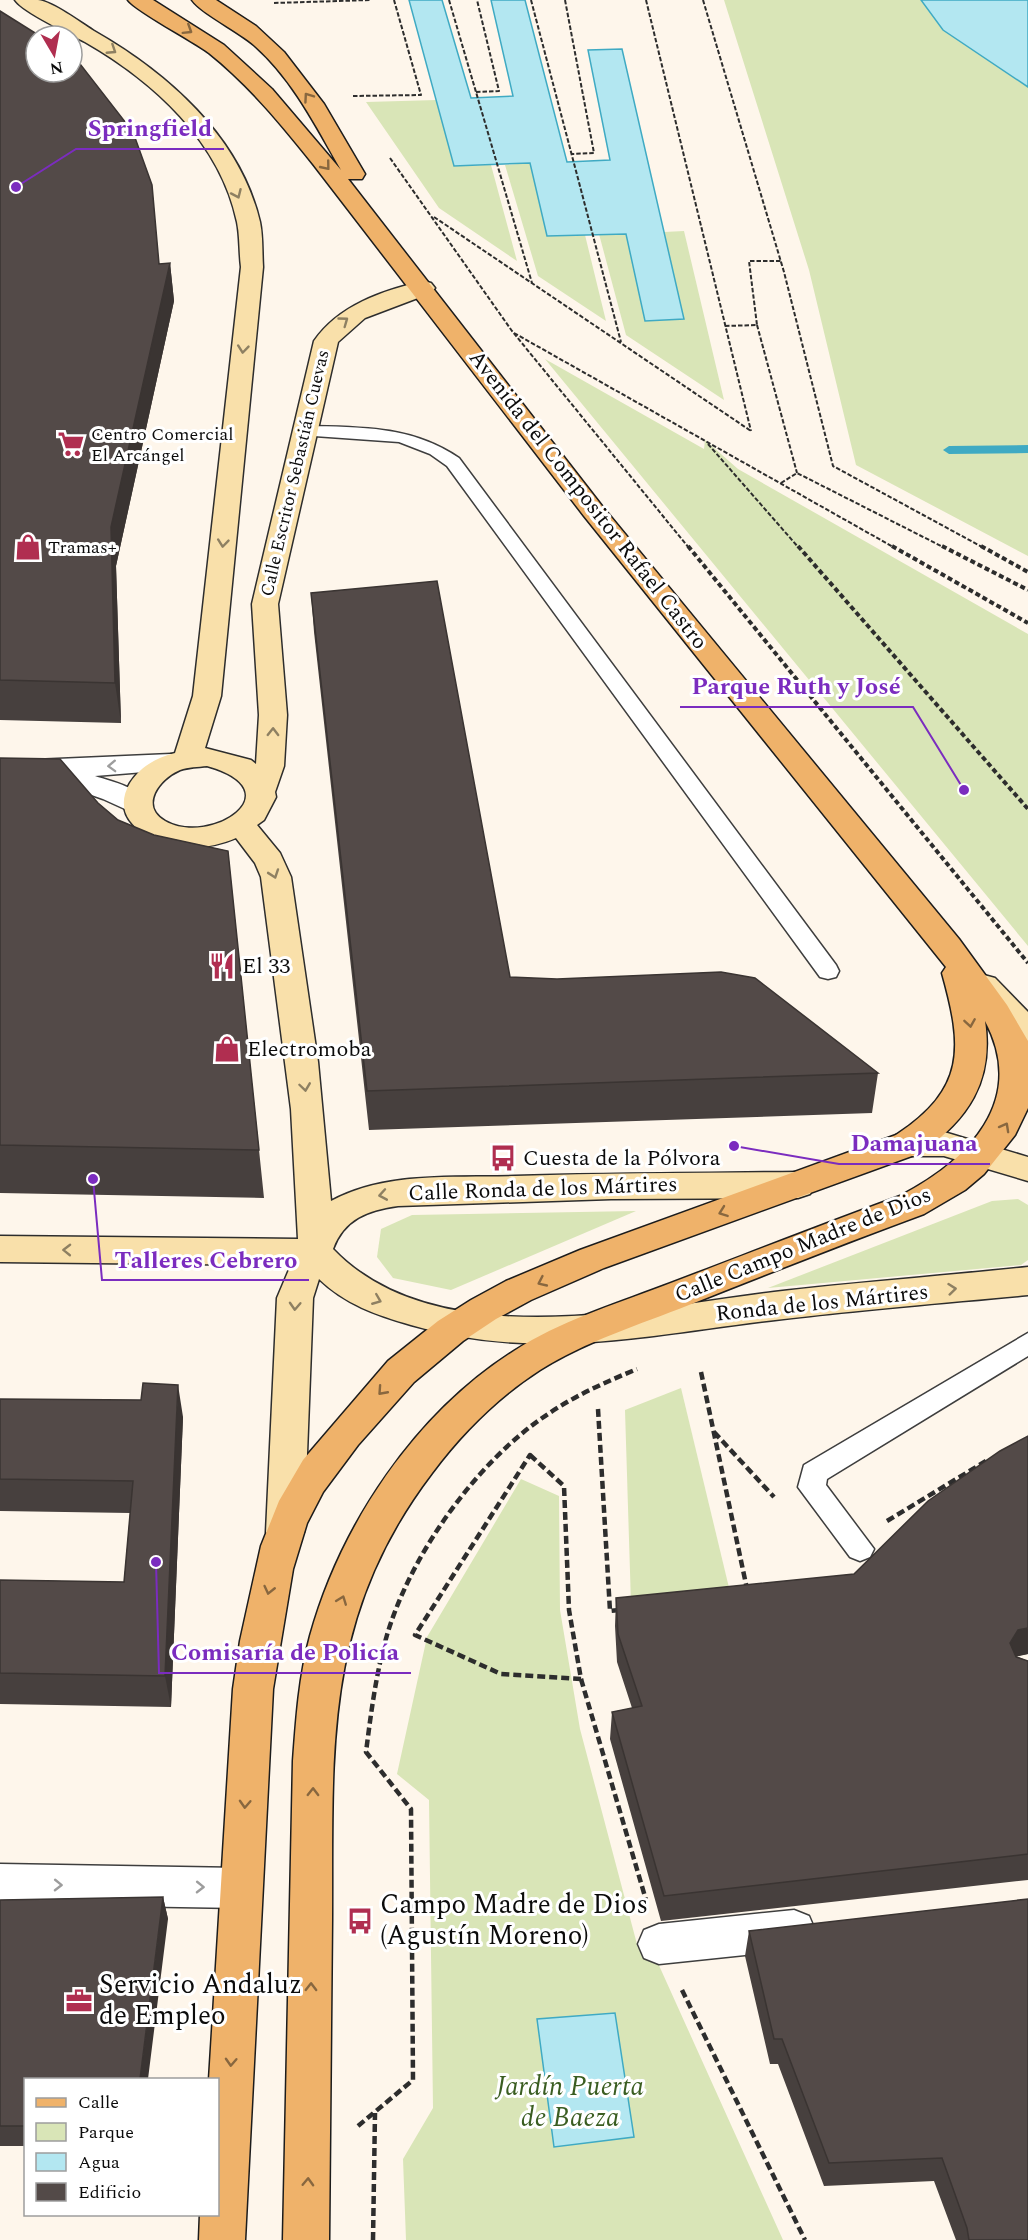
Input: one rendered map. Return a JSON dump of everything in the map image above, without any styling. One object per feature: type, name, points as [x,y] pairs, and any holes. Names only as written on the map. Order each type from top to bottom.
[{"type":"main road","name":"Avenida del Compositor Rafael Castro","points":[[138,0],[199,37],[252,81],[307,142],[418,281],[593,511],[948,946]]},
{"type":"main road","name":"Avenida del Compositor Rafael Castro","points":[[202,0],[245,27],[265,43],[290,73],[312,104],[418,281]]},
{"type":"main road","points":[[222,2240],[240,1888],[255,1668],[267,1597],[285,1533],[299,1499],[358,1419],[419,1355],[460,1325],[499,1302],[589,1260],[908,1144],[931,1132],[949,1112],[970,1070],[972,1027],[948,946]]},
{"type":"main road","name":"Calle Campo Madre de Dios","points":[[306,2240],[310,2128],[313,1761],[325,1659],[339,1608],[360,1559],[382,1518],[440,1435],[485,1391],[543,1350],[581,1332],[912,1205],[956,1181],[985,1155],[1013,1112],[1020,1082],[1019,1067],[1010,1040],[995,1012],[948,946]]},
{"type":"street","points":[[25,0],[108,47],[155,78],[194,116],[218,150],[247,214],[252,267],[207,696],[179,761],[146,779],[138,792],[136,804],[141,817],[151,827],[166,834],[185,838],[225,834],[242,826],[255,814],[262,802],[262,789],[256,777],[235,763],[207,757],[179,761],[22,768],[86,781],[136,804]]},
{"type":"street","name":"Calle Escritor Sebastián Cuevas","points":[[262,789],[270,766],[273,724],[265,604],[326,341],[332,330],[343,320],[418,281]]},
{"type":"street","points":[[242,826],[264,854],[276,877],[312,1132],[315,1252],[301,1276],[295,1298],[285,1533]]},
{"type":"street","points":[[948,946],[1028,1032]]},
{"type":"street","points":[[908,1144],[944,1144],[1028,1169]]},
{"type":"street","name":"Calle Ronda de los Mártires","points":[[315,1252],[326,1226],[340,1212],[360,1201],[382,1194],[611,1186],[798,1185]]},
{"type":"street","points":[[0,1249],[315,1252]]},
{"type":"street","name":"Ronda de los Mártires","points":[[315,1252],[335,1273],[362,1294],[402,1309],[460,1325],[521,1333],[581,1332],[774,1306],[1028,1281]]},
{"type":"street","points":[[0,1884],[240,1888]]},
{"type":"street","points":[[659,1944],[834,1925]]},
{"type":"lane","points":[[306,431],[397,434],[417,439],[453,462],[828,971]]},
{"type":"lane","points":[[861,1549],[812,1487],[814,1473],[1028,1343]]},
{"type":"path","points":[[267,4],[370,0]]},
{"type":"path","points":[[344,96],[422,95],[394,0]]},
{"type":"path","points":[[449,0],[532,284]]},
{"type":"path","points":[[476,92],[499,91],[477,0]]},
{"type":"path","points":[[531,0],[621,343]]},
{"type":"path","points":[[565,0],[594,153],[572,154]]},
{"type":"path","points":[[431,215],[751,431],[646,0]]},
{"type":"path","points":[[703,0],[781,261],[833,466],[1028,572]]},
{"type":"path","points":[[781,261],[749,261],[757,325],[796,473],[1028,590]]},
{"type":"path","points":[[725,326],[757,325]]},
{"type":"path","points":[[1028,623],[512,331],[1028,963]]},
{"type":"path","points":[[705,440],[1028,809]]},
{"type":"path","points":[[781,483],[796,473]]},
{"type":"path","points":[[310,2128],[360,2126],[413,2080],[411,1809],[366,1752],[376,1684],[387,1634],[413,1573],[456,1503],[488,1464],[515,1437],[560,1404],[595,1385],[640,1368]]},
{"type":"path","points":[[701,1372],[748,1595]]},
{"type":"path","points":[[598,1409],[610,1611],[621,1610]]},
{"type":"path","points":[[580,1678],[501,1674],[415,1635],[530,1455],[564,1486],[569,1610],[580,1678],[659,1944],[805,2240]]},
{"type":"path","points":[[861,1549],[877,1528],[997,1455]]},
{"type":"path","points":[[373,2240],[375,2113]]},
{"type":"green space","points":[[724,0],[921,0],[943,30],[1028,87],[1028,556],[856,465],[809,270]]},
{"type":"green space","points":[[437,100],[454,166],[491,165],[517,261],[439,208],[366,102]]},
{"type":"green space","points":[[531,163],[547,236],[585,235],[606,321],[538,276],[505,165]]},
{"type":"green space","points":[[684,231],[724,400],[626,335],[599,234],[626,233],[645,321],[684,319],[664,232]]},
{"type":"green space","points":[[545,359],[704,449],[705,440],[738,469],[1028,634],[1028,946]]},
{"type":"green space","points":[[1018,1199],[1028,1205],[1028,1260],[1021,1265],[768,1288],[992,1201]]},
{"type":"green space","points":[[636,1211],[451,1290],[393,1278],[377,1257],[381,1229],[412,1215]]},
{"type":"green space","points":[[681,1388],[731,1596],[631,1604],[625,1410]]},
{"type":"green space","name":"Jardín Puerta de Baeza","points":[[521,1479],[559,1496],[560,1610],[580,1729],[638,1948],[657,1961],[783,2240],[406,2240],[403,2159],[433,2108],[429,1800],[397,1774],[427,1637]]},
{"type":"water","points":[[409,0],[442,0],[471,98],[513,96],[491,0],[525,0],[567,162],[610,160],[588,50],[622,49],[684,319],[645,321],[626,234],[547,236],[530,163],[454,166]]},
{"type":"water","points":[[921,0],[1028,0],[1028,87],[943,30]]},
{"type":"water","points":[[615,2013],[634,2137],[554,2147],[537,2019]]},
{"type":"building","name":"Centro Comercial El Arcángel","points":[[0,11],[24,26],[24,84],[84,84],[84,69],[133,132],[152,185],[159,264],[170,263],[111,527],[115,683],[0,680]]},
{"type":"building","points":[[437,581],[510,977],[557,979],[721,972],[755,978],[878,1073],[367,1091],[311,593]]},
{"type":"building","points":[[0,758],[60,759],[98,803],[118,820],[154,835],[228,851],[259,1150],[0,1145]]},
{"type":"building","points":[[143,1383],[178,1385],[165,1676],[0,1673],[0,1580],[124,1582],[133,1481],[0,1479],[0,1399],[141,1400]]},
{"type":"building","points":[[1028,1436],[1028,1628],[1018,1630],[1010,1643],[1016,1657],[1028,1661],[1028,1854],[664,1896],[612,1712],[642,1706],[618,1634],[616,1598],[854,1574],[928,1501],[1000,1451]]},
{"type":"building","name":"Servicio Andaluz de Empleo","points":[[163,1897],[140,2078],[24,2078],[24,2126],[0,2126],[0,1900]]},
{"type":"building","points":[[1028,1899],[1028,2240],[969,2240],[967,2228],[942,2158],[829,2163],[782,2039],[774,2039],[749,1931]]},
{"type":"waterway","points":[[949,450],[1028,449]]},
{"type":"place","name":"Springfield","points":[[16,187]]},
{"type":"place","name":"Centro Comercial El Arcángel","points":[[71,444]]},
{"type":"place","name":"Tramas+","points":[[28,547]]},
{"type":"place","name":"Parque Ruth y José","points":[[964,790]]},
{"type":"place","name":"El 33","points":[[222,966]]},
{"type":"place","name":"Electromoba","points":[[227,1049]]},
{"type":"place","name":"Damajuana","points":[[734,1146]]},
{"type":"place","name":"Cuesta de la Pólvora","points":[[503,1158]]},
{"type":"place","name":"Talleres Cebrero","points":[[93,1179]]},
{"type":"place","name":"Comisaría de Policía","points":[[156,1562]]},
{"type":"place","name":"Campo Madre de Dios (Agustín Moreno)","points":[[360,1921]]},
{"type":"place","name":"Servicio Andaluz de Empleo","points":[[79,2001]]}]
